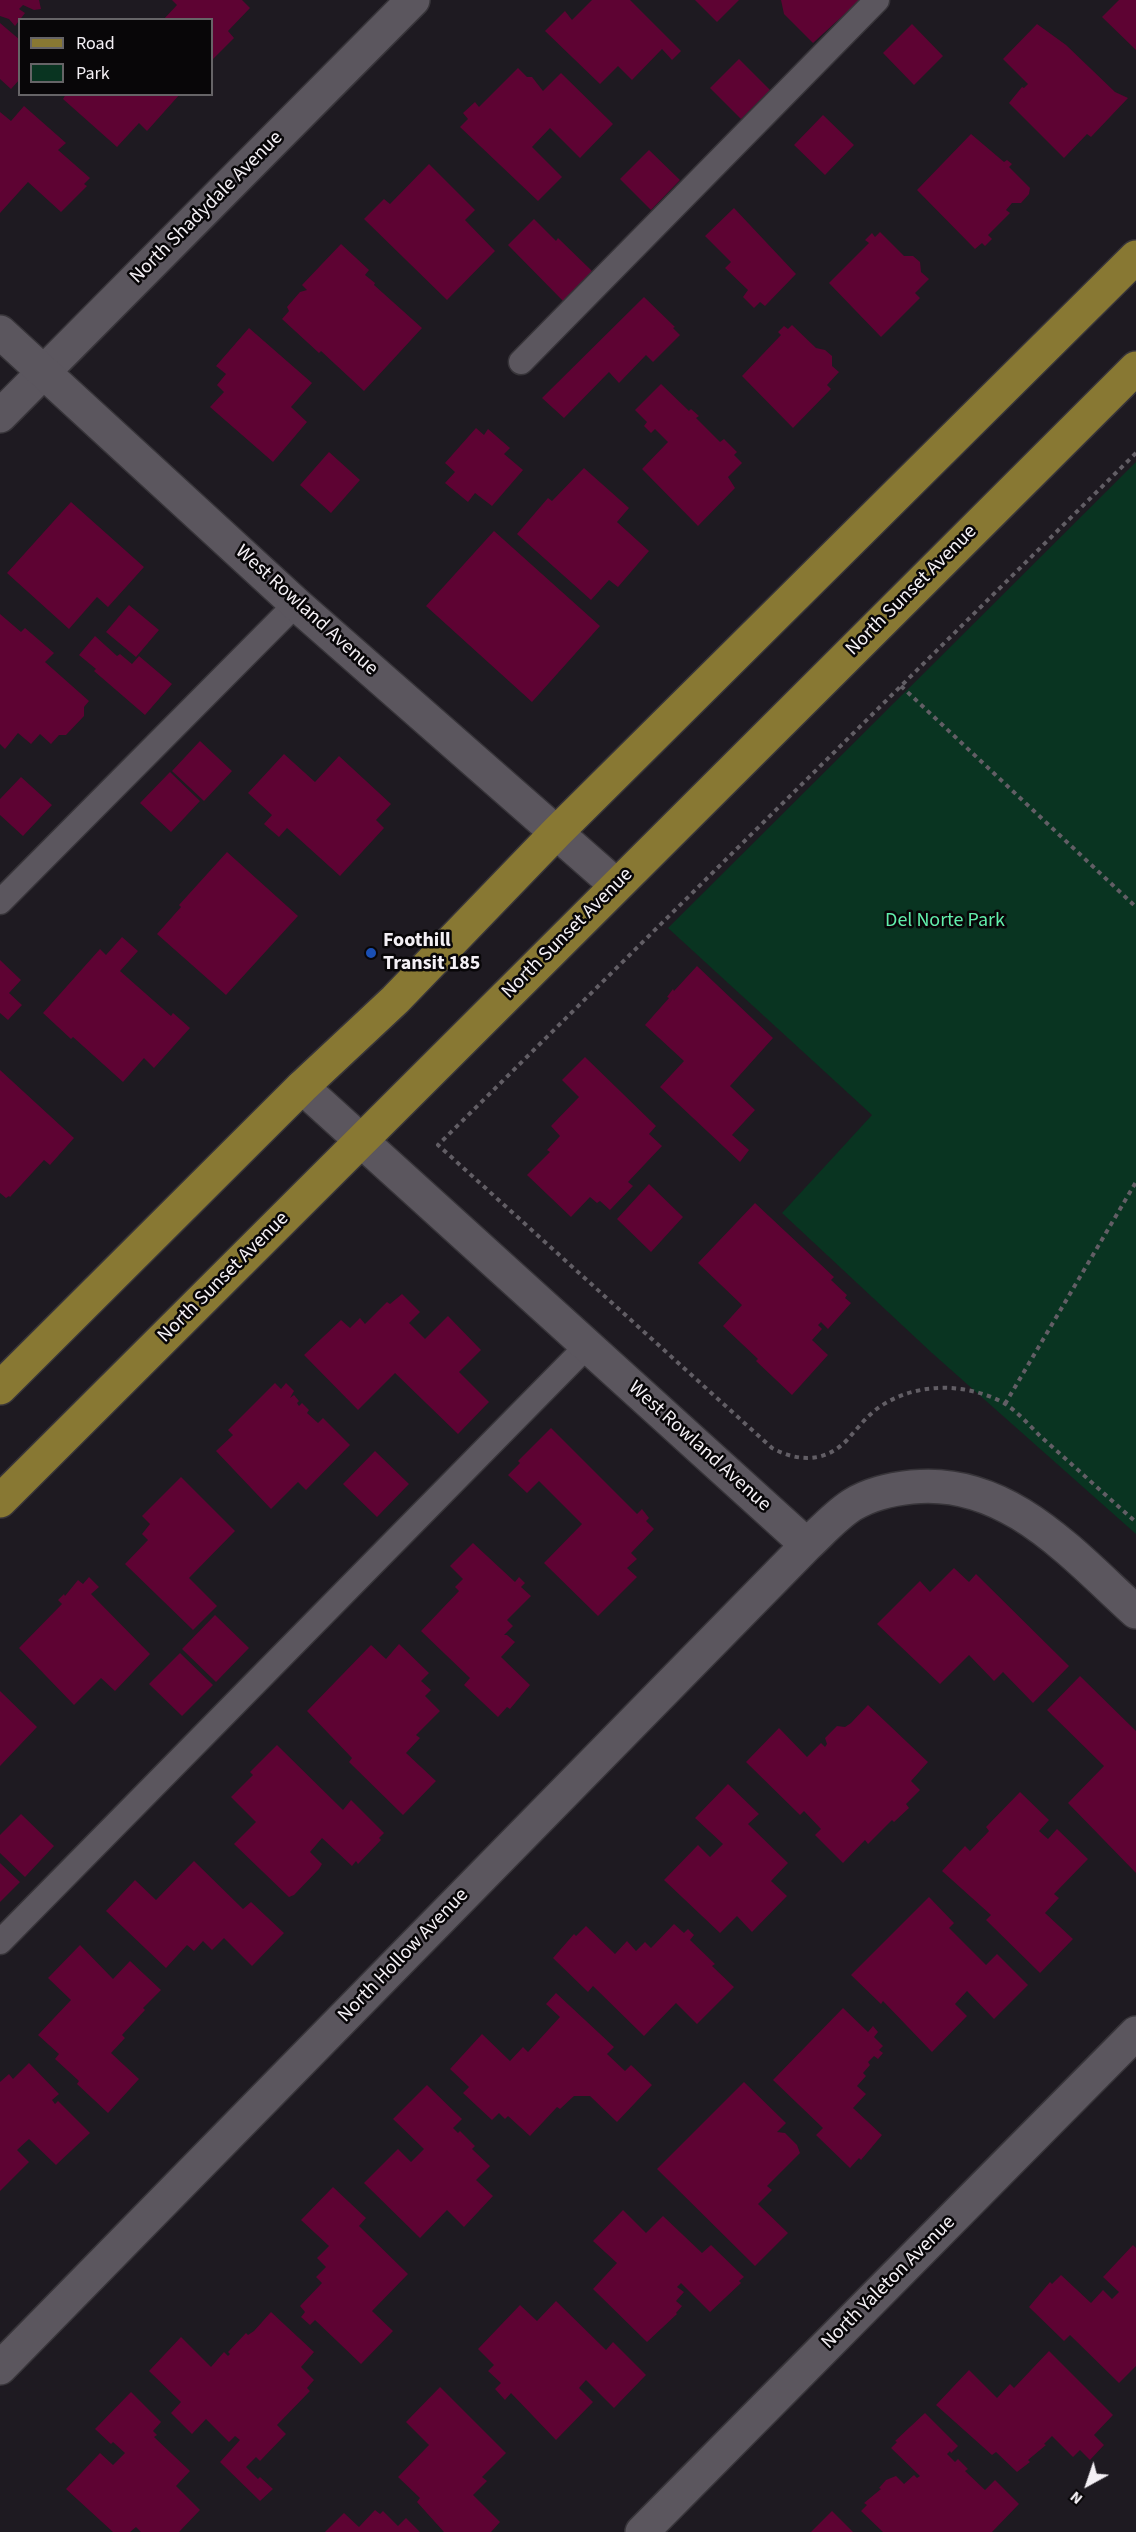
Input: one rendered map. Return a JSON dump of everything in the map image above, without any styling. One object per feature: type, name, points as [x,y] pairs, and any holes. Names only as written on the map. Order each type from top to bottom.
[{"type":"main road","points":[[0,1388],[302,1087],[394,1000],[557,832],[1136,257]]},
{"type":"main road","name":"North Sunset Avenue","points":[[0,1501],[1136,368]]},
{"type":"street","name":"North Shadydale Avenue","points":[[0,416],[413,0]]},
{"type":"street","name":"West Rowland Avenue","points":[[0,332],[296,604],[616,885]]},
{"type":"street","name":"West Rowland Avenue","points":[[302,1087],[807,1545]]},
{"type":"street","points":[[807,1545],[851,1505],[879,1492],[930,1485],[959,1489],[985,1496],[1013,1508],[1037,1524],[1136,1612]]},
{"type":"street","name":"North Hollow Avenue","points":[[0,2367],[807,1545]]},
{"type":"street","name":"North Yaleton Avenue","points":[[642,2532],[1136,2033]]},
{"type":"lane","points":[[521,362],[878,0]]},
{"type":"lane","points":[[0,902],[296,604]]},
{"type":"lane","points":[[0,1942],[587,1346]]},
{"type":"path","points":[[1136,453],[438,1145],[772,1448],[790,1458],[807,1460],[827,1454],[844,1443],[878,1408],[896,1398],[915,1391],[942,1387],[961,1389],[1005,1404],[1136,1522]]},
{"type":"path","points":[[901,686],[1136,907]]},
{"type":"path","points":[[1005,1404],[1136,1182]]},
{"type":"green space","name":"Del Norte Park","points":[[1136,462],[1136,1534],[932,1353],[782,1213],[872,1115],[668,928]]},
{"type":"building","points":[[0,0],[39,0],[41,9],[34,10],[23,5],[19,9],[25,13],[21,18],[18,18],[15,26],[9,19],[0,16]]},
{"type":"building","points":[[172,0],[242,0],[250,8],[228,31],[234,38],[213,59],[213,18],[165,18],[177,5]]},
{"type":"building","points":[[592,0],[630,0],[681,51],[672,60],[662,49],[632,80],[618,66],[600,84],[545,31],[565,11],[572,20]]},
{"type":"building","points":[[695,0],[739,0],[717,22]]},
{"type":"building","points":[[781,0],[860,0],[813,43],[784,14]]},
{"type":"building","points":[[1119,0],[1136,0],[1136,50],[1102,17]]},
{"type":"building","points":[[0,23],[18,38],[18,81],[11,89],[0,79]]},
{"type":"building","points":[[912,24],[943,56],[914,85],[883,53]]},
{"type":"building","points":[[1037,24],[1066,45],[1115,92],[1128,98],[1091,137],[1087,134],[1064,158],[1009,103],[1022,87],[1028,84],[1003,59]]},
{"type":"building","points":[[739,59],[770,90],[741,119],[710,88]]},
{"type":"building","points":[[518,68],[527,77],[532,77],[543,91],[561,73],[613,124],[580,158],[550,128],[532,147],[562,177],[538,201],[460,127],[468,119],[463,113],[475,102],[479,107]]},
{"type":"building","points":[[65,96],[178,96],[147,131],[139,123],[117,147],[63,99]]},
{"type":"building","points":[[24,106],[66,143],[58,150],[90,178],[84,184],[87,186],[61,212],[28,182],[0,213],[0,112],[11,121]]},
{"type":"building","points":[[823,115],[854,145],[825,175],[794,145]]},
{"type":"building","points":[[971,134],[1004,162],[1007,160],[1012,164],[1009,167],[1030,188],[1029,194],[1021,203],[1012,203],[1006,210],[1010,213],[988,235],[992,239],[985,246],[982,243],[975,249],[917,190]]},
{"type":"building","points":[[649,150],[680,180],[651,210],[620,179]]},
{"type":"building","points":[[429,164],[475,210],[465,220],[495,251],[447,300],[364,219],[384,199],[390,204]]},
{"type":"building","points":[[734,208],[796,274],[765,306],[760,302],[754,308],[743,297],[748,290],[725,268],[731,262],[705,236]]},
{"type":"building","points":[[534,219],[556,241],[558,238],[592,271],[563,301],[508,245]]},
{"type":"building","points":[[880,232],[904,256],[913,256],[920,262],[921,272],[929,279],[915,293],[920,298],[881,337],[829,283],[869,243],[865,240],[872,233],[875,237]]},
{"type":"building","points":[[341,244],[369,270],[365,275],[375,283],[374,285],[422,328],[364,391],[282,319],[289,311],[287,307],[300,292],[307,290],[302,285]]},
{"type":"building","points":[[644,297],[675,327],[673,328],[680,335],[653,362],[646,355],[619,383],[609,372],[564,418],[542,398]]},
{"type":"building","points":[[792,325],[816,348],[825,350],[832,356],[832,366],[839,372],[827,385],[831,389],[793,428],[742,376],[781,335],[778,332],[784,326],[788,329]]},
{"type":"building","points":[[249,328],[312,383],[291,407],[307,422],[273,462],[210,407],[224,392],[217,385],[226,374],[216,366]]},
{"type":"building","points":[[661,384],[689,411],[691,409],[699,416],[696,418],[720,442],[724,439],[737,452],[734,455],[742,463],[728,477],[735,488],[698,526],[642,469],[668,442],[655,429],[651,433],[644,426],[647,422],[635,410]]},
{"type":"building","points":[[476,428],[484,435],[488,429],[510,448],[504,454],[523,470],[492,506],[475,493],[468,502],[445,483],[455,472],[445,463]]},
{"type":"building","points":[[329,452],[360,480],[331,513],[300,485]]},
{"type":"building","points":[[584,468],[629,508],[617,522],[649,551],[618,587],[609,580],[591,600],[517,534],[548,498],[552,501]]},
{"type":"building","points":[[71,502],[144,567],[108,607],[97,597],[69,629],[7,573]]},
{"type":"building","points":[[494,531],[600,626],[532,702],[426,606]]},
{"type":"building","points":[[129,605],[159,630],[136,657],[106,632]]},
{"type":"building","points":[[0,614],[21,632],[25,628],[54,653],[45,662],[89,701],[84,707],[84,716],[66,735],[59,735],[51,744],[40,734],[31,744],[18,733],[5,749],[0,744]]},
{"type":"building","points":[[95,636],[117,656],[120,654],[132,664],[139,656],[172,684],[145,715],[79,655]]},
{"type":"building","points":[[200,741],[232,771],[204,801],[172,771]]},
{"type":"building","points":[[284,754],[315,782],[339,756],[391,804],[376,820],[384,828],[340,876],[287,828],[279,837],[264,824],[272,815],[248,793]]},
{"type":"building","points":[[170,772],[200,801],[171,832],[140,803]]},
{"type":"building","points":[[21,777],[52,805],[23,836],[0,815],[0,799]]},
{"type":"building","points":[[227,852],[298,916],[226,995],[157,934],[181,907],[179,905]]},
{"type":"building","points":[[122,937],[138,951],[120,971],[171,1016],[173,1013],[190,1028],[154,1068],[144,1058],[123,1082],[43,1013],[100,949],[106,955]]},
{"type":"building","points":[[0,960],[21,980],[9,993],[22,1005],[8,1020],[0,1013]]},
{"type":"building","points":[[697,966],[773,1038],[730,1086],[755,1110],[732,1135],[749,1150],[740,1162],[660,1087],[684,1061],[645,1025],[669,998],[667,997],[673,989],[674,991]]},
{"type":"building","points":[[585,1057],[656,1126],[649,1134],[662,1146],[628,1182],[633,1186],[610,1210],[600,1201],[597,1203],[590,1197],[571,1217],[527,1175],[550,1152],[547,1150],[560,1136],[551,1126],[579,1097],[562,1080]]},
{"type":"building","points":[[0,1070],[74,1138],[50,1165],[44,1160],[10,1197],[6,1198],[0,1193]]},
{"type":"building","points":[[649,1184],[683,1217],[651,1252],[617,1219]]},
{"type":"building","points":[[755,1203],[834,1277],[831,1280],[847,1295],[845,1298],[851,1303],[828,1329],[821,1322],[818,1325],[822,1329],[812,1340],[828,1355],[792,1395],[723,1326],[742,1305],[698,1263]]},
{"type":"building","points":[[402,1294],[420,1312],[409,1323],[425,1339],[448,1316],[481,1350],[459,1372],[489,1402],[458,1434],[395,1373],[358,1410],[304,1355],[341,1320],[350,1328],[360,1318],[365,1324],[387,1302],[390,1304]]},
{"type":"building","points":[[275,1383],[281,1389],[286,1383],[294,1391],[290,1398],[294,1395],[299,1401],[297,1403],[299,1406],[302,1403],[309,1410],[307,1413],[318,1423],[323,1418],[350,1445],[306,1490],[298,1482],[271,1509],[216,1451],[233,1435],[228,1430]]},
{"type":"building","points":[[551,1428],[637,1514],[642,1509],[649,1518],[646,1521],[654,1529],[631,1553],[637,1559],[627,1568],[637,1577],[598,1616],[544,1563],[582,1524],[539,1481],[527,1493],[508,1475],[520,1463],[518,1461]]},
{"type":"building","points":[[375,1451],[409,1484],[377,1517],[343,1484]]},
{"type":"building","points":[[181,1477],[235,1531],[189,1578],[217,1606],[193,1630],[125,1564],[148,1540],[142,1534],[150,1524],[142,1516]]},
{"type":"building","points":[[473,1543],[515,1582],[519,1577],[525,1583],[521,1587],[531,1596],[507,1620],[513,1626],[504,1635],[515,1642],[501,1657],[530,1685],[510,1709],[507,1707],[498,1717],[464,1685],[470,1678],[421,1631],[459,1591],[455,1587],[463,1579],[450,1566]]},
{"type":"building","points":[[954,1568],[969,1582],[976,1574],[1069,1666],[1033,1703],[1003,1672],[994,1681],[969,1655],[940,1684],[877,1624],[920,1581],[930,1592]]},
{"type":"building","points":[[89,1577],[99,1587],[91,1594],[150,1654],[115,1691],[101,1678],[74,1705],[19,1648],[62,1604],[58,1600],[64,1594],[65,1596],[78,1580],[83,1584]]},
{"type":"building","points":[[215,1615],[249,1648],[216,1682],[182,1649]]},
{"type":"building","points":[[399,1644],[429,1673],[421,1681],[431,1690],[425,1696],[440,1711],[416,1735],[420,1738],[406,1753],[436,1781],[403,1815],[349,1762],[352,1758],[307,1711],[371,1645],[386,1659]]},
{"type":"building","points":[[180,1653],[213,1685],[182,1716],[149,1684]]},
{"type":"building","points":[[1080,1676],[1136,1731],[1136,1873],[1068,1803],[1104,1766],[1047,1710]]},
{"type":"building","points":[[0,1691],[37,1727],[0,1766]]},
{"type":"building","points":[[868,1705],[928,1762],[911,1781],[920,1790],[906,1804],[909,1808],[894,1822],[892,1820],[868,1844],[865,1840],[843,1863],[815,1835],[821,1829],[804,1811],[800,1815],[746,1762],[779,1728],[807,1757],[821,1743],[825,1747],[827,1744],[825,1738],[837,1726],[845,1727],[851,1723]]},
{"type":"building","points":[[277,1745],[343,1810],[351,1800],[384,1833],[379,1838],[381,1840],[358,1864],[356,1861],[352,1866],[322,1838],[310,1852],[322,1864],[294,1895],[289,1897],[234,1844],[256,1822],[231,1797],[253,1775],[250,1772]]},
{"type":"building","points":[[728,1784],[759,1814],[748,1824],[788,1863],[771,1881],[787,1896],[752,1932],[737,1916],[720,1933],[664,1880],[698,1845],[710,1857],[723,1844],[695,1818]]},
{"type":"building","points":[[1020,1792],[1049,1820],[1039,1831],[1048,1839],[1057,1829],[1088,1859],[1054,1894],[1059,1898],[1045,1913],[1073,1939],[1040,1973],[986,1920],[991,1915],[942,1871],[965,1846],[970,1851],[989,1831],[986,1827]]},
{"type":"building","points":[[21,1814],[54,1846],[25,1877],[0,1853],[0,1835]]},
{"type":"building","points":[[194,1861],[243,1909],[251,1902],[284,1933],[252,1966],[224,1938],[212,1950],[203,1941],[194,1951],[187,1945],[166,1968],[106,1911],[135,1880],[156,1900]]},
{"type":"building","points":[[0,1863],[20,1882],[0,1902]]},
{"type":"building","points":[[929,1897],[954,1923],[949,1928],[986,1965],[997,1954],[1028,1985],[994,2019],[967,1991],[955,2004],[967,2016],[932,2052],[883,2001],[881,2004],[851,1975]]},
{"type":"building","points":[[674,1924],[684,1933],[688,1929],[694,1935],[690,1940],[715,1964],[712,1966],[734,1987],[697,2024],[676,2003],[644,2036],[593,1986],[588,1992],[553,1958],[574,1934],[576,1936],[586,1926],[615,1954],[627,1941],[636,1951],[645,1942],[651,1948]]},
{"type":"building","points":[[80,1945],[113,1979],[130,1961],[161,1990],[143,2008],[145,2010],[122,2035],[125,2038],[111,2053],[139,2079],[108,2113],[77,2084],[79,2081],[55,2059],[59,2054],[38,2035],[71,2000],[48,1978]]},
{"type":"building","points":[[556,1993],[614,2047],[607,2054],[625,2071],[631,2065],[652,2085],[617,2122],[590,2096],[574,2096],[560,2109],[557,2107],[530,2136],[508,2116],[505,2119],[499,2113],[492,2120],[463,2093],[469,2087],[450,2069],[482,2034],[510,2061],[523,2047],[528,2052],[560,2017],[546,2004]]},
{"type":"building","points":[[843,2008],[868,2032],[873,2026],[878,2032],[874,2037],[883,2046],[879,2050],[883,2053],[878,2059],[874,2056],[868,2062],[870,2065],[863,2073],[866,2076],[857,2086],[866,2094],[853,2108],[882,2135],[861,2160],[859,2158],[850,2168],[816,2135],[823,2128],[773,2080]]},
{"type":"building","points":[[29,2063],[59,2094],[52,2100],[55,2104],[58,2101],[90,2133],[56,2165],[29,2139],[17,2150],[29,2162],[0,2191],[0,2082],[9,2074],[13,2079]]},
{"type":"building","points":[[744,2082],[786,2123],[777,2132],[785,2133],[797,2145],[800,2153],[767,2186],[772,2190],[758,2204],[788,2233],[755,2266],[657,2169]]},
{"type":"building","points":[[427,2085],[462,2119],[453,2128],[458,2133],[460,2131],[475,2146],[472,2149],[490,2166],[476,2180],[493,2196],[464,2227],[447,2210],[420,2238],[364,2183],[398,2149],[411,2162],[424,2149],[393,2119]]},
{"type":"building","points":[[333,2187],[366,2218],[359,2226],[408,2274],[372,2311],[393,2331],[361,2364],[315,2320],[310,2325],[301,2317],[305,2312],[300,2306],[322,2283],[316,2277],[326,2267],[317,2258],[329,2246],[301,2220]]},
{"type":"building","points":[[623,2210],[646,2233],[663,2216],[702,2253],[711,2245],[744,2277],[739,2281],[741,2283],[710,2312],[681,2283],[677,2287],[684,2292],[676,2301],[682,2306],[677,2314],[647,2342],[593,2289],[617,2263],[593,2241]]},
{"type":"building","points":[[1133,2245],[1136,2248],[1136,2366],[1119,2383],[1070,2335],[1064,2341],[1029,2307],[1050,2282],[1052,2284],[1061,2275],[1091,2303],[1103,2290],[1112,2299],[1119,2292],[1103,2277]]},
{"type":"building","points":[[556,2301],[606,2350],[613,2342],[646,2375],[614,2408],[586,2380],[579,2388],[593,2402],[556,2440],[511,2393],[505,2400],[495,2389],[501,2383],[488,2371],[494,2365],[478,2349],[520,2305],[537,2321]]},
{"type":"building","points":[[271,2312],[314,2352],[301,2367],[314,2380],[307,2388],[310,2391],[277,2425],[286,2434],[260,2461],[256,2457],[246,2467],[273,2489],[260,2501],[220,2462],[240,2440],[235,2436],[229,2442],[206,2419],[192,2434],[171,2413],[181,2402],[149,2371],[181,2337],[211,2367],[224,2352],[228,2356],[230,2354],[228,2352],[246,2333],[248,2335],[254,2331]]},
{"type":"building","points":[[1049,2351],[1113,2415],[1094,2435],[1104,2445],[1090,2460],[1080,2450],[1073,2457],[1052,2436],[1044,2444],[1046,2445],[1028,2460],[1030,2462],[1017,2472],[996,2452],[992,2455],[936,2405],[969,2370],[997,2398],[1010,2384],[1014,2388]]},
{"type":"building","points":[[440,2387],[506,2453],[482,2477],[487,2481],[473,2495],[500,2522],[491,2532],[444,2532],[417,2502],[420,2498],[398,2477],[429,2445],[406,2422]]},
{"type":"building","points":[[131,2392],[161,2422],[153,2431],[157,2435],[154,2437],[190,2471],[176,2486],[200,2510],[179,2532],[141,2532],[136,2527],[130,2532],[113,2532],[66,2489],[100,2453],[113,2465],[125,2453],[95,2429]]},
{"type":"building","points":[[925,2413],[958,2446],[947,2454],[955,2462],[958,2459],[968,2469],[965,2471],[985,2490],[995,2480],[1019,2504],[992,2532],[883,2532],[861,2511],[867,2505],[864,2503],[881,2489],[879,2488],[886,2480],[896,2476],[904,2484],[914,2475],[917,2478],[920,2476],[891,2448],[897,2442],[895,2441]]},
{"type":"building","points":[[375,2510],[380,2514],[383,2511],[398,2526],[406,2518],[420,2532],[325,2532],[344,2513],[359,2527]]},
{"type":"building","points":[[832,2511],[853,2532],[811,2532]]},
{"type":"place","name":"Foothill Transit 185","points":[[371,953]]}]
